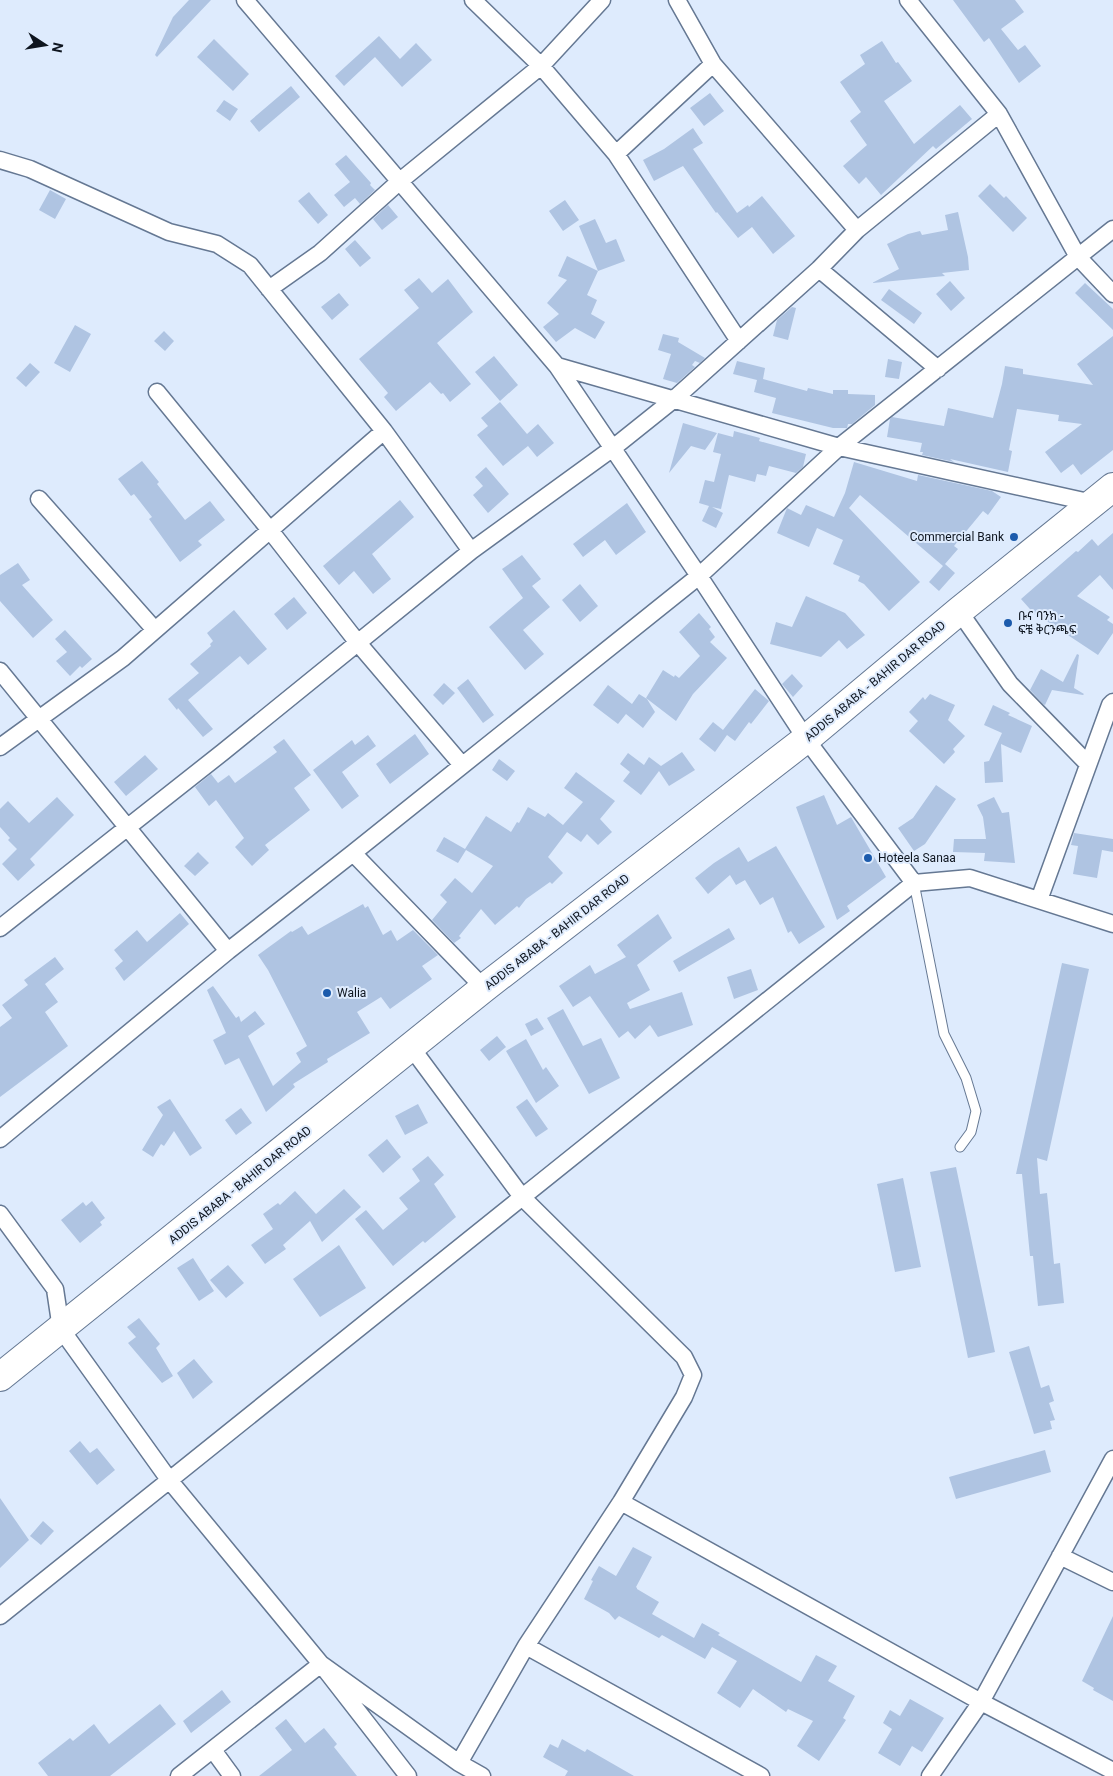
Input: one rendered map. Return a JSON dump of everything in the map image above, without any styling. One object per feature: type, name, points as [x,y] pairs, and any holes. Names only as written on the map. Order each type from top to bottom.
[{"type":"highway","name":"ADDIS ABABA - BAHIR DAR ROAD","points":[[0,1377],[484,988],[806,738],[1103,495]]},
{"type":"street","points":[[245,0],[557,366],[806,738],[914,883]]},
{"type":"street","points":[[473,0],[541,66],[616,154],[739,341]]},
{"type":"street","points":[[269,289],[320,253],[400,181],[541,66],[602,0]]},
{"type":"street","points":[[677,0],[713,64],[857,230]]},
{"type":"street","points":[[908,0],[999,114],[1078,257],[1113,294]]},
{"type":"street","points":[[616,154],[713,64]]},
{"type":"street","points":[[0,928],[471,551],[613,448],[673,400],[819,269],[857,230],[999,114]]},
{"type":"street","points":[[0,160],[30,169],[169,232],[217,244],[250,266],[384,431],[471,551]]},
{"type":"street","points":[[0,1139],[228,951],[354,853],[699,576],[839,447],[1113,229]]},
{"type":"street","points":[[819,269],[938,368]]},
{"type":"street","points":[[557,366],[839,447],[1103,495]]},
{"type":"street","points":[[157,392],[269,529],[358,643],[462,765]]},
{"type":"street","points":[[0,747],[123,658],[269,529],[384,431]]},
{"type":"street","points":[[39,499],[155,630]]},
{"type":"street","points":[[959,611],[1010,684],[1088,764]]},
{"type":"street","points":[[0,671],[228,951]]},
{"type":"street","points":[[1039,900],[1110,705],[1113,702]]},
{"type":"street","points":[[354,853],[484,988]]},
{"type":"street","points":[[0,1616],[914,883],[970,878],[1113,924]]},
{"type":"street","points":[[411,1047],[522,1197],[684,1357],[693,1374],[684,1397],[621,1502],[526,1646],[459,1763]]},
{"type":"street","points":[[0,1214],[55,1289],[61,1328],[170,1481],[321,1664],[408,1776]]},
{"type":"street","points":[[930,1776],[981,1702],[1113,1459]]},
{"type":"street","points":[[621,1502],[981,1702],[1113,1772]]},
{"type":"street","points":[[1060,1556],[1113,1582]]},
{"type":"street","points":[[526,1646],[760,1776]]},
{"type":"street","points":[[179,1776],[321,1664]]},
{"type":"street","points":[[321,1664],[459,1763],[482,1776]]},
{"type":"street","points":[[213,1750],[232,1776]]},
{"type":"lane","points":[[914,883],[944,1034],[966,1078],[976,1111],[971,1132],[960,1147]]},
{"type":"building","points":[[189,0],[211,0],[157,57],[155,55],[173,17]]},
{"type":"building","points":[[953,0],[1015,0],[1024,12],[1001,29],[1018,50],[1025,45],[1041,66],[1019,83],[989,38],[984,42]]},
{"type":"building","points":[[379,36],[400,59],[416,43],[432,60],[402,87],[375,57],[344,86],[335,76]]},
{"type":"building","points":[[214,39],[249,74],[233,91],[197,57]]},
{"type":"building","points":[[882,41],[896,63],[898,62],[912,81],[884,101],[914,144],[960,105],[972,119],[936,149],[933,146],[881,195],[866,177],[859,184],[843,166],[867,145],[850,121],[861,112],[840,82],[865,64],[860,55]]},
{"type":"building","points":[[291,86],[300,97],[259,132],[250,121]]},
{"type":"building","points":[[710,93],[724,111],[704,126],[690,108]]},
{"type":"building","points":[[224,100],[238,109],[230,121],[216,111]]},
{"type":"building","points":[[693,128],[703,143],[693,149],[737,213],[748,205],[749,207],[762,196],[795,236],[773,254],[752,227],[738,238],[716,213],[683,166],[654,181],[643,160],[664,149]]},
{"type":"building","points":[[346,155],[375,190],[360,204],[355,198],[344,207],[334,195],[350,182],[335,164]]},
{"type":"building","points":[[990,184],[1004,198],[1006,196],[1027,218],[1013,232],[978,196]]},
{"type":"building","points":[[50,190],[66,199],[55,219],[39,210]]},
{"type":"building","points":[[309,192],[328,215],[318,224],[298,201]]},
{"type":"building","points":[[565,200],[579,220],[563,231],[549,211]]},
{"type":"building","points":[[388,205],[398,217],[382,230],[373,219]]},
{"type":"building","points":[[958,212],[969,270],[942,273],[945,276],[872,283],[899,269],[887,244],[908,234],[920,231],[922,235],[948,230],[945,215]]},
{"type":"building","points":[[595,219],[606,243],[616,239],[625,261],[598,271],[579,226]]},
{"type":"building","points":[[355,240],[371,258],[360,267],[345,249]]},
{"type":"building","points":[[567,256],[598,271],[587,295],[597,300],[591,314],[605,322],[595,339],[575,328],[556,342],[543,327],[559,314],[547,303],[567,280],[558,276]]},
{"type":"building","points":[[419,278],[432,293],[448,279],[473,312],[437,343],[471,384],[450,402],[430,382],[396,411],[384,397],[388,393],[359,359],[419,308],[404,290]]},
{"type":"building","points":[[950,281],[965,298],[951,311],[936,294]]},
{"type":"building","points":[[1085,283],[1113,309],[1113,330],[1075,293]]},
{"type":"building","points":[[889,289],[922,313],[914,324],[881,300]]},
{"type":"building","points":[[339,293],[349,305],[332,320],[321,307]]},
{"type":"building","points":[[792,307],[796,308],[788,340],[773,336],[777,320]]},
{"type":"building","points":[[75,325],[91,334],[70,372],[54,363]]},
{"type":"building","points":[[164,331],[174,341],[165,351],[154,341]]},
{"type":"building","points":[[663,334],[679,338],[678,342],[705,358],[700,363],[695,361],[692,365],[695,367],[677,383],[663,379],[671,354],[658,350]]},
{"type":"building","points":[[1113,336],[1113,450],[1081,475],[1073,464],[1061,473],[1045,452],[1082,424],[1058,421],[1059,415],[1017,409],[1009,450],[1012,451],[1008,472],[950,459],[954,462],[922,455],[923,452],[920,452],[922,443],[887,437],[892,417],[944,426],[948,408],[993,418],[1005,366],[1023,369],[1023,374],[1093,385],[1077,364]]},
{"type":"building","points":[[494,356],[518,385],[500,401],[475,372]]},
{"type":"building","points":[[888,359],[902,362],[899,379],[885,377]]},
{"type":"building","points":[[737,361],[765,368],[763,379],[807,391],[808,388],[833,394],[833,390],[848,390],[848,394],[875,395],[875,405],[852,424],[848,424],[847,428],[833,428],[772,413],[776,398],[754,392],[757,380],[733,374]]},
{"type":"building","points":[[30,363],[40,372],[26,387],[16,378]]},
{"type":"building","points":[[500,402],[527,434],[538,424],[554,443],[537,457],[528,446],[503,466],[477,435],[488,426],[481,418]]},
{"type":"building","points":[[683,423],[717,433],[705,450],[691,446],[669,473]]},
{"type":"building","points":[[734,431],[760,438],[759,441],[806,454],[803,467],[796,473],[769,466],[766,476],[757,474],[755,482],[729,475],[721,509],[712,507],[723,513],[716,528],[702,521],[709,506],[699,503],[705,480],[714,482],[721,454],[713,452],[718,433],[733,437]]},
{"type":"building","points":[[142,461],[185,520],[210,501],[225,520],[198,541],[202,545],[180,562],[149,519],[152,517],[134,494],[131,496],[118,479]]},
{"type":"building","points":[[854,462],[917,481],[918,475],[992,491],[1001,497],[988,515],[983,511],[954,546],[958,549],[945,564],[955,573],[939,591],[929,582],[943,566],[860,495],[849,508],[920,582],[889,611],[864,584],[858,581],[860,576],[833,564],[843,540],[817,528],[809,547],[777,533],[787,508],[801,515],[806,505],[834,517],[845,493]]},
{"type":"building","points":[[486,467],[509,494],[488,513],[473,495],[483,486],[475,477]]},
{"type":"building","points":[[400,500],[414,517],[372,554],[391,579],[373,594],[354,571],[339,585],[323,566]]},
{"type":"building","points":[[627,503],[646,532],[616,555],[605,540],[583,557],[573,544]]},
{"type":"building","points":[[1113,533],[1113,590],[1100,575],[1077,596],[1110,617],[1107,620],[1113,624],[1113,633],[1098,655],[1039,616],[1037,617],[1021,599],[1092,539],[1098,546]]},
{"type":"building","points":[[522,555],[541,579],[532,586],[550,607],[523,630],[544,654],[525,670],[489,627],[523,598],[502,569]]},
{"type":"building","points":[[18,563],[30,580],[22,585],[53,620],[33,638],[0,601],[0,575]]},
{"type":"building","points":[[580,584],[598,606],[580,622],[562,600]]},
{"type":"building","points":[[806,596],[845,613],[865,635],[847,649],[839,640],[821,657],[770,644],[776,622],[792,627]]},
{"type":"building","points":[[294,597],[307,613],[287,630],[274,614]]},
{"type":"building","points":[[234,610],[267,649],[248,665],[240,656],[188,700],[213,729],[203,737],[168,699],[199,673],[190,664],[211,646],[210,644],[213,641],[207,633]]},
{"type":"building","points":[[699,613],[711,627],[709,629],[715,637],[710,642],[727,658],[693,694],[676,721],[646,698],[663,670],[679,678],[700,656],[679,632]]},
{"type":"building","points":[[65,630],[92,659],[82,668],[80,666],[70,676],[56,661],[67,652],[55,639]]},
{"type":"building","points":[[1077,654],[1079,655],[1074,688],[1084,694],[1052,690],[1045,705],[1043,704],[1030,690],[1041,669],[1063,682]]},
{"type":"building","points":[[792,674],[803,686],[793,697],[782,684]]},
{"type":"building","points":[[468,679],[494,715],[483,723],[457,688]]},
{"type":"building","points":[[444,683],[455,693],[443,705],[433,695]]},
{"type":"building","points":[[608,685],[632,704],[639,694],[647,699],[655,712],[643,728],[626,714],[618,724],[593,705]]},
{"type":"building","points":[[755,689],[769,701],[751,724],[749,722],[735,741],[727,735],[715,752],[699,739],[713,722],[723,730]]},
{"type":"building","points":[[930,694],[955,705],[948,720],[965,736],[953,749],[955,752],[944,764],[909,731],[918,721],[909,712],[923,697],[925,700]]},
{"type":"building","points":[[993,705],[1010,713],[1008,715],[1032,726],[1021,753],[1001,744],[1003,782],[985,783],[984,762],[989,761],[1002,733],[984,725]]},
{"type":"building","points":[[415,734],[429,754],[390,784],[376,764]]},
{"type":"building","points":[[368,735],[376,746],[342,772],[359,796],[342,809],[313,770],[352,740],[355,745]]},
{"type":"building","points":[[284,739],[311,775],[294,788],[310,810],[265,845],[269,850],[252,866],[235,847],[244,838],[216,800],[209,806],[195,787],[211,774],[218,783],[229,775],[235,783],[277,752],[273,747]]},
{"type":"building","points":[[682,752],[695,770],[669,786],[659,771],[641,795],[623,781],[630,772],[620,764],[628,753],[644,765],[649,757],[661,766]]},
{"type":"building","points":[[145,755],[158,769],[126,796],[114,782]]},
{"type":"building","points":[[499,759],[515,771],[507,781],[492,770]]},
{"type":"building","points":[[576,772],[615,801],[600,819],[612,832],[598,845],[587,834],[581,842],[567,832],[548,857],[563,873],[552,884],[550,882],[526,899],[519,908],[517,906],[495,925],[481,909],[459,936],[461,938],[454,943],[432,920],[447,902],[440,895],[455,878],[472,893],[493,866],[466,850],[458,863],[436,851],[444,837],[465,849],[486,816],[511,832],[517,822],[519,823],[528,807],[545,817],[548,813],[563,825],[583,802],[564,788]]},
{"type":"building","points":[[936,785],[956,799],[925,844],[914,851],[898,828],[913,818]]},
{"type":"building","name":"Hoteela Sanaa","points":[[824,795],[837,825],[851,817],[886,877],[847,906],[850,911],[837,920],[796,807]]},
{"type":"building","points":[[57,797],[74,815],[30,859],[35,865],[18,881],[2,864],[17,849],[8,840],[10,838],[0,827],[0,809],[8,801],[29,823]]},
{"type":"building","points":[[994,797],[1002,813],[1009,812],[1015,863],[984,861],[985,853],[953,852],[954,839],[986,839],[983,817],[977,805]]},
{"type":"building","points":[[1074,833],[1113,839],[1113,852],[1102,850],[1097,878],[1073,874],[1078,846],[1071,845]]},
{"type":"building","points":[[776,846],[825,927],[799,944],[791,931],[788,933],[773,897],[760,905],[745,880],[736,885],[730,875],[708,894],[695,878],[739,847],[748,862]]},
{"type":"building","points":[[198,852],[209,863],[195,876],[184,866]]},
{"type":"building","points":[[363,904],[365,908],[368,906],[383,935],[391,930],[397,941],[413,930],[438,955],[422,966],[432,979],[390,1009],[381,997],[357,1012],[370,1033],[327,1059],[328,1062],[293,1084],[295,1087],[266,1112],[239,1058],[225,1065],[213,1040],[226,1033],[207,990],[213,986],[236,1018],[239,1016],[241,1022],[255,1011],[265,1024],[248,1036],[273,1086],[301,1062],[296,1053],[307,1046],[268,970],[258,955],[291,931],[302,926],[308,935]]},
{"type":"building","points":[[180,913],[189,924],[124,981],[115,968],[123,961],[114,950],[137,930],[147,942]]},
{"type":"building","points":[[658,914],[672,938],[637,965],[650,990],[627,1003],[630,1009],[682,992],[693,1025],[658,1037],[650,1025],[635,1039],[628,1031],[619,1038],[590,996],[573,1007],[559,986],[590,965],[595,974],[626,957],[617,945]]},
{"type":"building","points":[[729,928],[735,939],[679,972],[673,961]]},
{"type":"building","points":[[55,957],[64,969],[45,984],[58,1002],[45,1012],[68,1046],[0,1097],[0,1027],[12,1018],[2,1005],[28,985],[24,980]]},
{"type":"building","points":[[1062,963],[1089,969],[1047,1161],[1037,1158],[1040,1194],[1047,1193],[1054,1264],[1060,1263],[1064,1303],[1038,1306],[1033,1256],[1030,1256],[1022,1174],[1016,1174]]},
{"type":"building","points":[[751,969],[758,990],[734,999],[727,977]]},
{"type":"building","points":[[563,1009],[583,1046],[601,1038],[620,1078],[589,1094],[547,1018]]},
{"type":"building","points":[[537,1018],[544,1029],[531,1036],[525,1024]]},
{"type":"building","points":[[497,1036],[506,1047],[489,1061],[480,1050]]},
{"type":"building","points":[[526,1039],[543,1070],[546,1067],[559,1086],[536,1103],[506,1051]]},
{"type":"building","points":[[170,1099],[202,1148],[190,1156],[174,1131],[164,1146],[161,1144],[153,1157],[142,1150],[163,1115],[157,1107]]},
{"type":"building","points":[[527,1099],[548,1129],[536,1137],[516,1107]]},
{"type":"building","points":[[418,1104],[428,1123],[405,1135],[395,1116]]},
{"type":"building","points":[[241,1108],[252,1123],[236,1135],[225,1120]]},
{"type":"building","points":[[387,1139],[401,1157],[383,1173],[368,1155]]},
{"type":"building","points":[[428,1156],[444,1175],[434,1184],[456,1217],[393,1266],[355,1219],[366,1210],[383,1230],[408,1209],[399,1198],[420,1181],[412,1169]]},
{"type":"building","points":[[956,1167],[995,1352],[968,1358],[930,1172]]},
{"type":"building","points":[[903,1178],[921,1267],[895,1272],[877,1184]]},
{"type":"building","points":[[344,1189],[361,1207],[322,1242],[310,1221],[283,1245],[286,1249],[265,1264],[251,1245],[273,1229],[263,1214],[278,1203],[280,1205],[295,1191],[316,1214]]},
{"type":"building","points":[[92,1201],[105,1218],[100,1222],[102,1225],[80,1243],[61,1220],[83,1202],[86,1206]]},
{"type":"building","points":[[339,1245],[366,1288],[320,1317],[293,1279]]},
{"type":"building","points":[[193,1258],[214,1291],[199,1301],[177,1268]]},
{"type":"building","points":[[228,1265],[244,1283],[226,1298],[210,1280]]},
{"type":"building","points":[[139,1318],[160,1344],[156,1348],[173,1376],[162,1383],[128,1343],[136,1337],[127,1327]]},
{"type":"building","points":[[1029,1346],[1041,1388],[1049,1385],[1054,1401],[1049,1403],[1055,1420],[1050,1421],[1052,1429],[1034,1434],[1009,1352]]},
{"type":"building","points":[[194,1359],[213,1382],[193,1399],[177,1373]]},
{"type":"building","points":[[80,1441],[90,1453],[97,1448],[115,1470],[97,1485],[69,1451]]},
{"type":"building","points":[[1045,1450],[1051,1472],[956,1499],[949,1477]]},
{"type":"building","points":[[0,1498],[29,1540],[0,1568]]},
{"type":"building","points":[[43,1521],[54,1531],[41,1545],[30,1536]]},
{"type":"building","points":[[633,1547],[652,1557],[636,1587],[659,1602],[652,1614],[694,1638],[702,1623],[720,1633],[718,1635],[801,1682],[816,1655],[837,1666],[828,1681],[855,1696],[843,1718],[846,1720],[819,1761],[797,1746],[813,1721],[788,1709],[786,1712],[753,1689],[740,1708],[717,1693],[737,1661],[712,1647],[705,1659],[662,1635],[659,1638],[619,1616],[615,1620],[609,1613],[584,1599],[599,1566],[616,1576]]},
{"type":"building","points":[[1113,1616],[1113,1701],[1093,1690],[1094,1688],[1082,1681]]},
{"type":"building","points":[[222,1690],[231,1702],[191,1733],[183,1721]]},
{"type":"building","points":[[910,1699],[944,1718],[922,1752],[912,1746],[900,1766],[878,1753],[892,1729],[883,1723],[890,1710],[900,1716]]},
{"type":"building","points":[[160,1704],[176,1724],[110,1776],[48,1776],[38,1763],[70,1738],[73,1741],[94,1724],[109,1744]]},
{"type":"building","points":[[286,1719],[305,1743],[324,1728],[337,1744],[334,1747],[357,1776],[259,1776],[292,1750],[275,1728]]},
{"type":"building","points":[[562,1739],[585,1752],[587,1749],[634,1776],[565,1776],[568,1771],[543,1757],[550,1744],[558,1748]]},
{"type":"place","name":"Commercial Bank","points":[[1014,537]]},
{"type":"place","name":"ቡና ባንክ - ፍቼ ቅርንጫፍ","points":[[1008,623]]},
{"type":"place","name":"Hoteela Sanaa","points":[[868,858]]},
{"type":"place","name":"Walia","points":[[327,993]]}]
